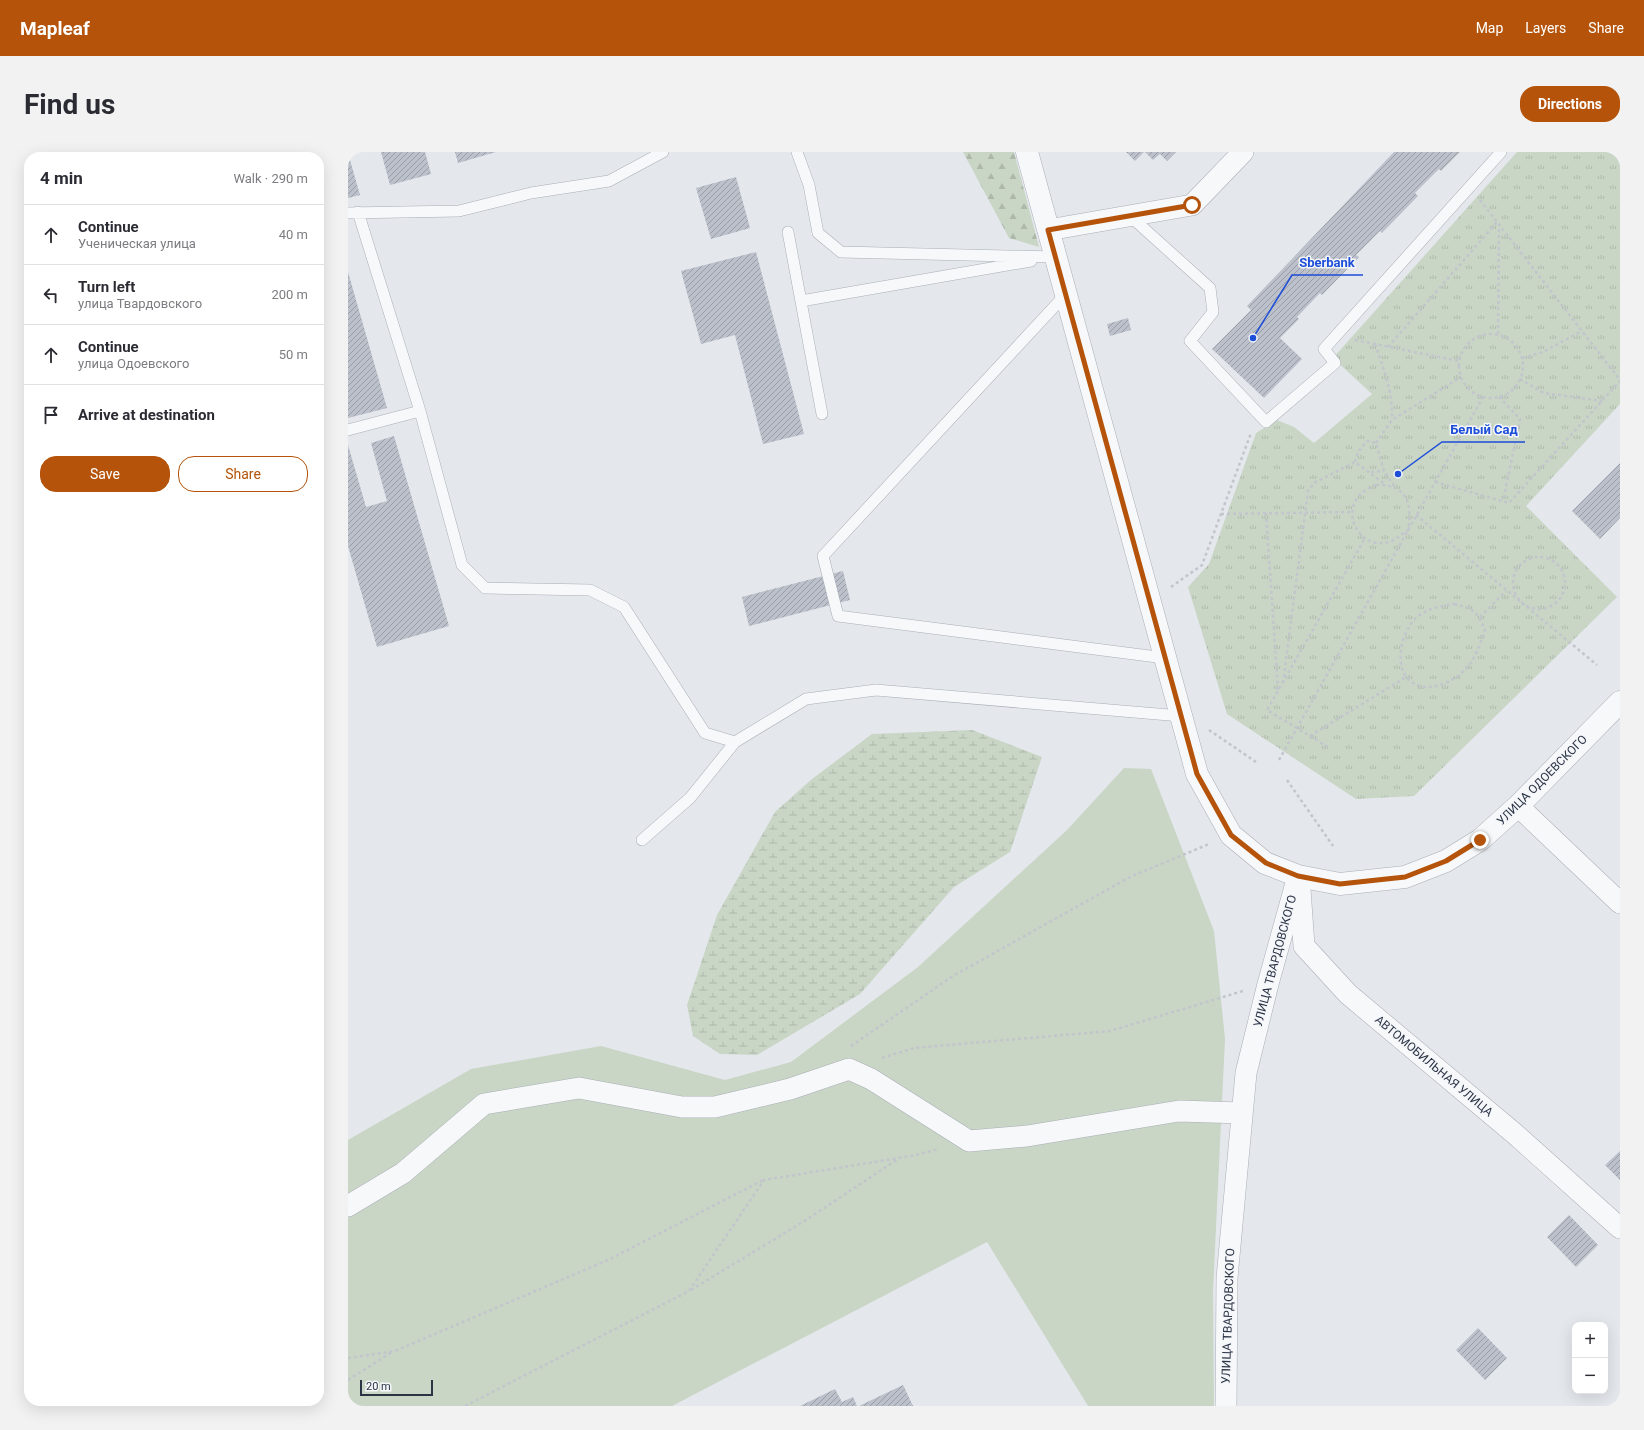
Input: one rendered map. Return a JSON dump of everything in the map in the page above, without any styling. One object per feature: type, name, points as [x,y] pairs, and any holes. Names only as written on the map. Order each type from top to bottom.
[{"type":"street","points":[[1027,152],[1197,774],[1231,835],[1266,863],[1298,876]]},
{"type":"street","points":[[1048,230],[1192,205],[1243,152]]},
{"type":"street","name":"УЛИЦА ОДОЕВСКОГО","points":[[1298,876],[1340,884],[1405,877],[1446,861],[1480,840],[1518,806],[1620,702]]},
{"type":"street","points":[[1518,806],[1620,902]]},
{"type":"street","name":"УЛИЦА ТВАРДОВСКОГО","points":[[1226,1406],[1227,1278],[1246,1073],[1268,984],[1298,876]]},
{"type":"street","name":"АВТОМОБИЛЬНАЯ УЛИЦА","points":[[1298,876],[1304,946],[1348,994],[1515,1134],[1620,1228]]},
{"type":"street","points":[[348,1206],[403,1173],[484,1104],[579,1088],[682,1107],[715,1107],[790,1089],[849,1069],[871,1079],[969,1141],[1027,1136],[1180,1111],[1242,1114]]},
{"type":"lane","points":[[663,152],[609,181],[531,193],[459,211],[353,213],[420,411],[462,565],[486,588],[590,590],[624,606],[705,733],[735,742]]},
{"type":"lane","points":[[797,152],[810,185],[818,233],[841,252],[1055,257]]},
{"type":"lane","points":[[1130,216],[1210,288],[1213,312],[1190,341],[1266,422],[1335,363],[1324,349],[1501,152]]},
{"type":"lane","points":[[788,232],[822,414]]},
{"type":"lane","points":[[801,301],[1055,257]]},
{"type":"lane","points":[[1066,294],[823,556],[834,604],[838,616],[1165,658]]},
{"type":"lane","points":[[348,430],[420,411]]},
{"type":"lane","points":[[642,840],[690,798],[735,742],[806,699],[876,690],[1181,716]]},
{"type":"path","points":[[1434,482],[1508,502],[1620,380],[1470,188]]},
{"type":"path","points":[[1388,347],[1497,222]]},
{"type":"path","points":[[1498,334],[1499,225]]},
{"type":"path","points":[[1522,358],[1543,352],[1582,331]]},
{"type":"path","points":[[1487,333],[1498,334],[1508,338],[1516,345],[1522,358],[1523,365],[1520,379],[1517,385],[1509,392],[1499,397],[1483,397],[1469,390],[1461,377],[1458,361],[1468,342],[1477,336],[1487,333]]},
{"type":"path","points":[[1336,336],[1458,361]]},
{"type":"path","points":[[1375,344],[1388,378],[1393,402],[1392,420]]},
{"type":"path","points":[[1376,443],[1392,420],[1461,377]]},
{"type":"path","points":[[1520,379],[1544,393],[1602,401]]},
{"type":"path","points":[[1279,760],[1483,397]]},
{"type":"path","points":[[1499,397],[1520,419],[1503,501]]},
{"type":"path","points":[[1172,595],[1171,587],[1202,565],[1258,414]]},
{"type":"path","points":[[1283,683],[1308,491],[1314,483],[1354,462],[1358,452],[1367,441],[1376,443]]},
{"type":"path","points":[[1376,443],[1384,470],[1395,488]]},
{"type":"path","points":[[1354,462],[1371,472],[1386,485]]},
{"type":"path","points":[[1371,472],[1384,470]]},
{"type":"path","points":[[1376,485],[1386,485],[1395,488],[1402,493],[1408,501],[1410,510],[1408,530],[1392,541],[1383,543],[1374,542],[1365,538],[1358,531],[1353,522],[1352,512],[1354,503],[1359,494],[1366,488],[1376,485]]},
{"type":"path","points":[[1221,514],[1352,512]]},
{"type":"path","points":[[1266,513],[1278,691]]},
{"type":"path","points":[[1416,515],[1596,665]]},
{"type":"path","points":[[1328,747],[1267,710],[1365,538]]},
{"type":"path","points":[[1537,556],[1546,557],[1554,561],[1560,567],[1565,578],[1564,591],[1560,599],[1554,605],[1546,608],[1538,609],[1521,604],[1513,588],[1513,579],[1516,570],[1521,563],[1537,556]]},
{"type":"path","points":[[1480,617],[1506,591]]},
{"type":"path","points":[[1454,604],[1474,611],[1480,617],[1484,630],[1480,644],[1469,664],[1460,674],[1443,684],[1425,687],[1410,681],[1406,676],[1400,659],[1400,648],[1416,618],[1424,612],[1440,606],[1454,604]]},
{"type":"path","points":[[1310,736],[1406,676]]},
{"type":"path","points":[[1205,727],[1256,762]]},
{"type":"path","points":[[1288,780],[1333,846]]},
{"type":"path","points":[[848,1048],[953,976],[1130,877],[1231,835]]},
{"type":"path","points":[[849,1069],[914,1048],[1110,1031],[1268,984]]},
{"type":"path","points":[[348,1380],[394,1351],[608,1260],[764,1180],[898,1158],[969,1141]]},
{"type":"path","points":[[466,1406],[689,1291],[806,1220],[898,1158]]},
{"type":"path","points":[[689,1291],[764,1180]]},
{"type":"path","points":[[348,1358],[394,1351]]},
{"type":"green space","points":[[963,152],[1014,152],[1039,247],[1009,238]]},
{"type":"green space","points":[[1517,152],[1620,152],[1620,404],[1526,506],[1617,597],[1414,796],[1356,799],[1227,714],[1188,587],[1209,564],[1256,433],[1277,420],[1294,427],[1314,443],[1372,394],[1333,358]]},
{"type":"green space","points":[[972,730],[1042,757],[1010,852],[954,887],[860,994],[757,1055],[720,1054],[693,1036],[687,1005],[717,915],[775,812],[812,779],[872,734]]},
{"type":"green space","points":[[1124,768],[1151,769],[1214,931],[1225,1039],[1213,1291],[1214,1406],[1088,1406],[987,1242],[672,1406],[348,1406],[348,1140],[471,1069],[601,1046],[725,1080],[791,1062],[918,967],[1067,830]]},
{"type":"building","points":[[381,152],[425,152],[431,174],[390,185]]},
{"type":"building","points":[[455,152],[496,152],[458,163]]},
{"type":"building","points":[[1126,152],[1144,152],[1135,161]]},
{"type":"building","points":[[1145,152],[1176,152],[1167,161],[1160,154],[1153,160]]},
{"type":"building","points":[[1394,152],[1460,152],[1441,171],[1439,169],[1415,193],[1418,196],[1382,233],[1380,231],[1356,255],[1359,257],[1322,295],[1320,293],[1297,317],[1299,319],[1280,338],[1302,359],[1264,398],[1212,349],[1251,310],[1247,306]]},
{"type":"building","points":[[348,153],[360,195],[348,198]]},
{"type":"building","points":[[736,177],[750,228],[711,239],[696,188]]},
{"type":"building","points":[[756,252],[804,434],[763,444],[735,335],[701,344],[681,271]]},
{"type":"building","points":[[348,272],[387,408],[348,418]]},
{"type":"building","points":[[1128,318],[1131,330],[1110,336],[1107,324]]},
{"type":"building","points":[[394,436],[449,626],[377,647],[348,546],[348,445],[366,507],[387,501],[371,443]]},
{"type":"building","points":[[1620,463],[1620,518],[1600,539],[1572,511]]},
{"type":"building","points":[[843,571],[850,600],[749,626],[742,597]]},
{"type":"building","points":[[1620,1151],[1620,1180],[1605,1165]]},
{"type":"building","points":[[1569,1215],[1598,1245],[1576,1267],[1547,1237]]},
{"type":"building","points":[[1478,1328],[1507,1358],[1485,1380],[1456,1350]]},
{"type":"building","points":[[903,1385],[913,1406],[859,1406]]},
{"type":"building","points":[[835,1389],[842,1402],[853,1397],[857,1406],[800,1406]]},
{"type":"place","name":"Sberbank","points":[[1253,338]]},
{"type":"place","name":"Белый Сад","points":[[1398,474]]},
{"type":"route","points":[[1192,205],[1048,230],[1197,774],[1231,835],[1266,863],[1298,876],[1340,884],[1371,882],[1405,877],[1446,861],[1480,840]]}]
